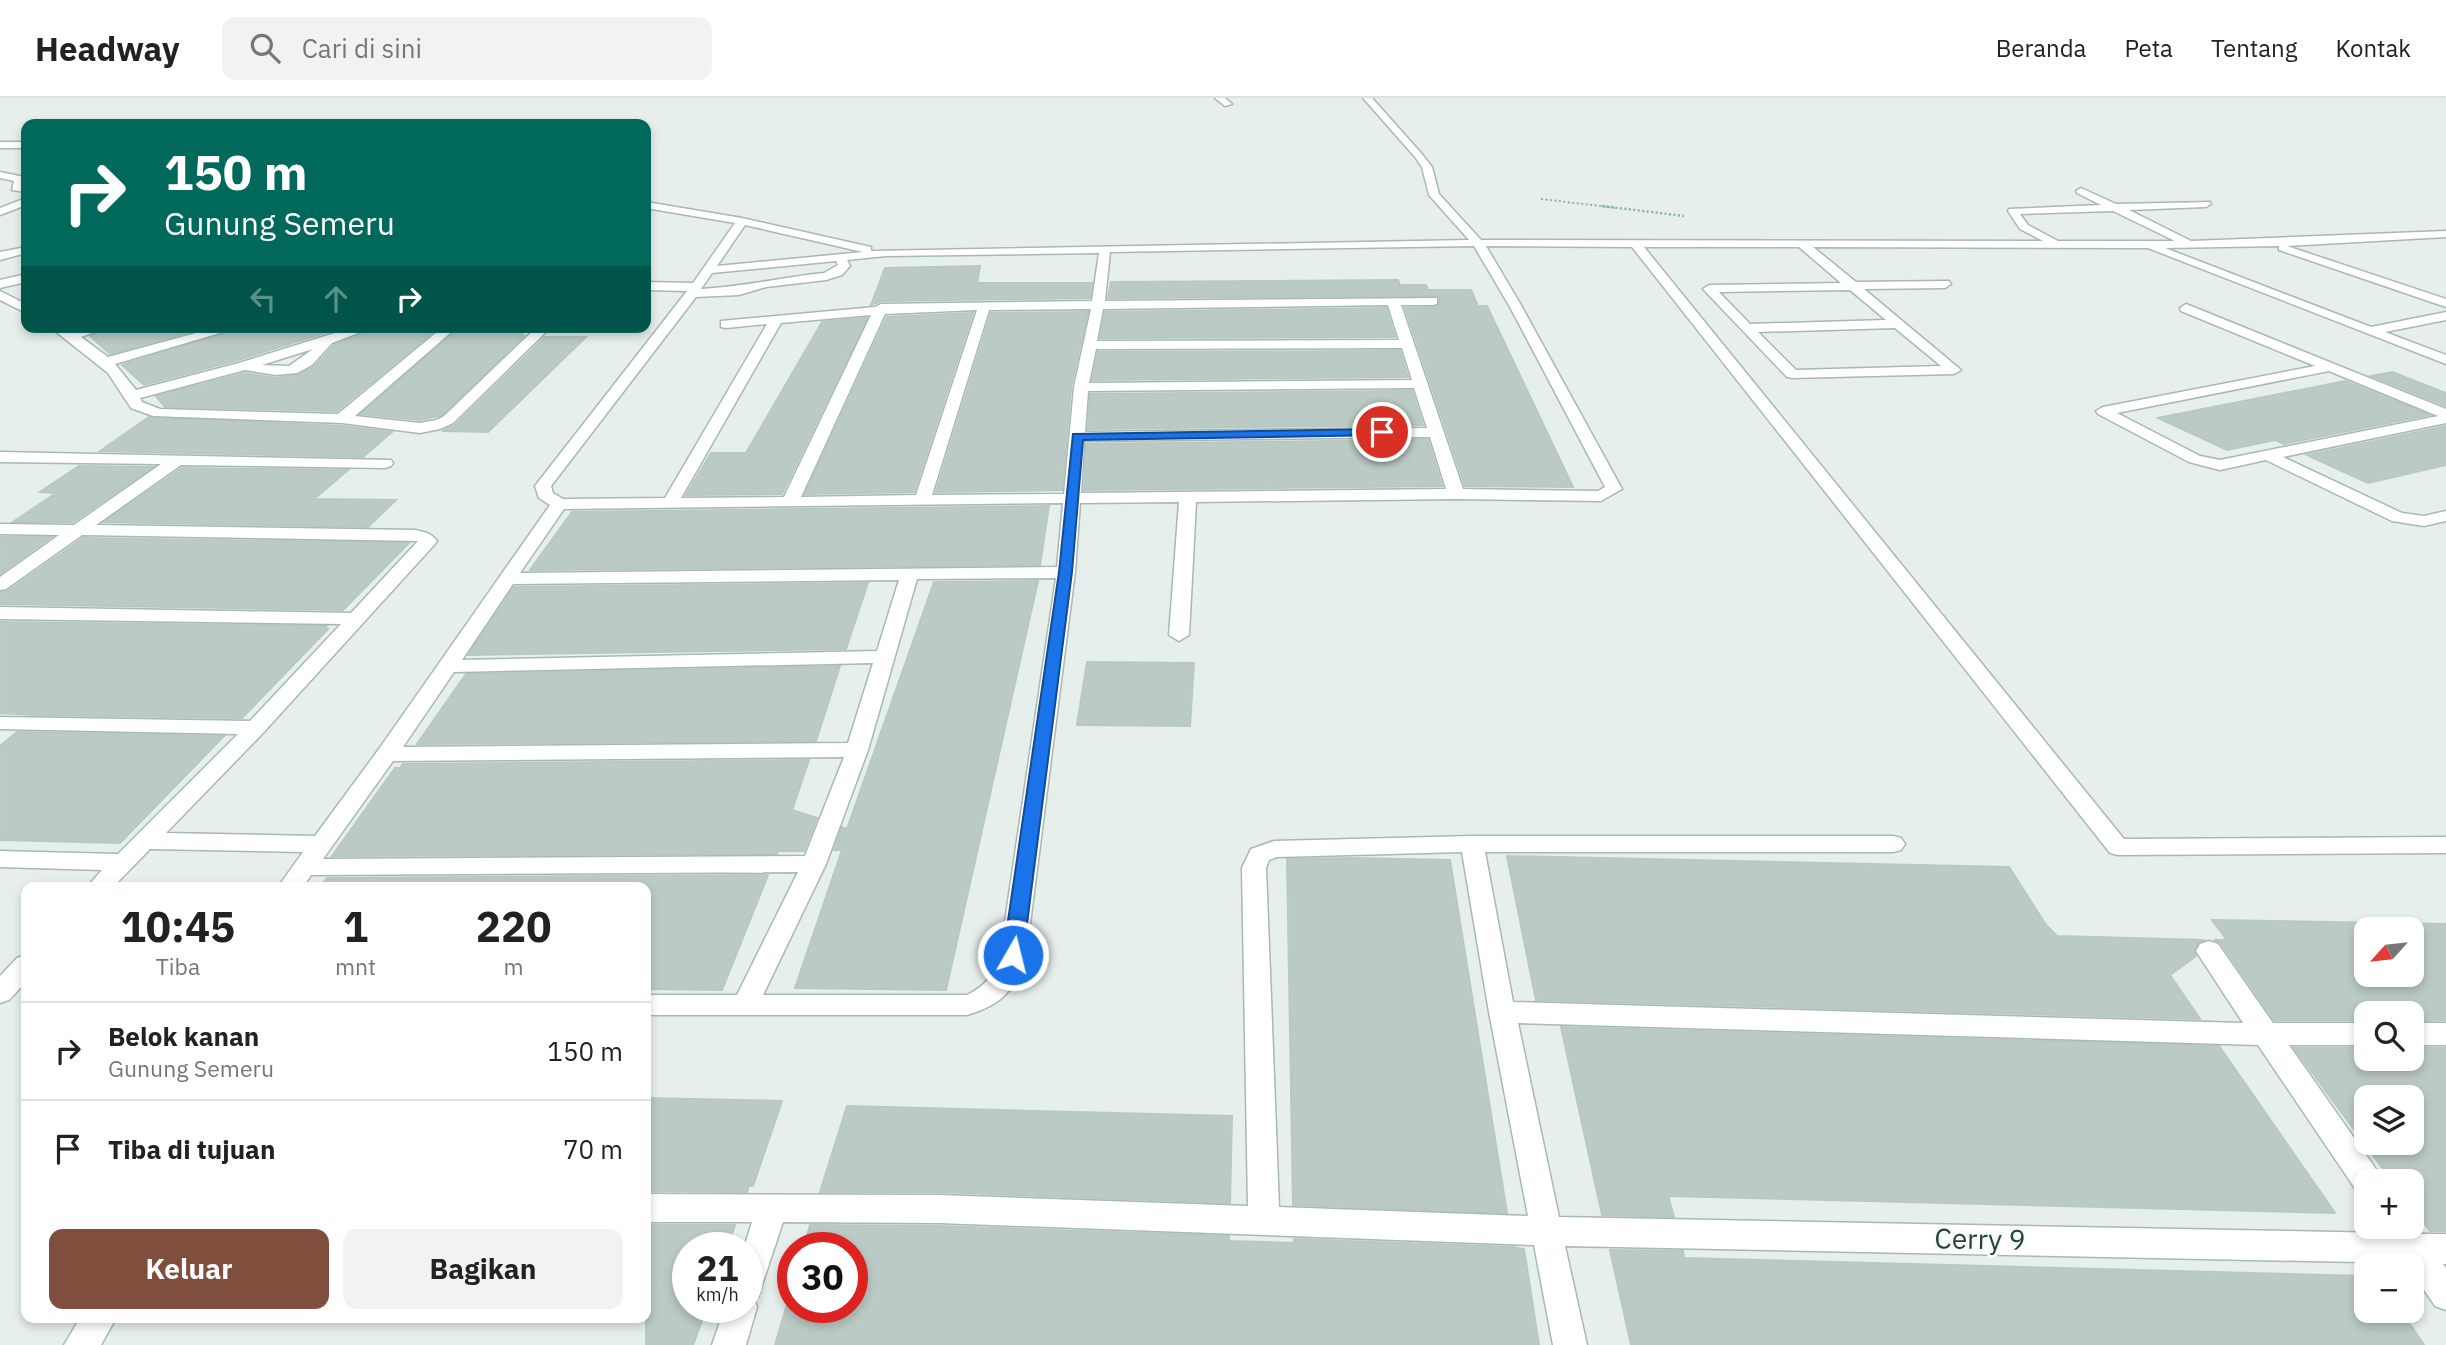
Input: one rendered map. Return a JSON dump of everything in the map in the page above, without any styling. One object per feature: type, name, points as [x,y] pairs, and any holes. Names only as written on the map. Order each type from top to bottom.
[{"type":"street","points":[[1219,98],[1228,104]]},
{"type":"street","points":[[742,221],[694,290],[543,486],[545,495],[559,504],[1456,494],[1601,496],[1611,493],[1614,489],[1516,307],[1478,243],[1434,195],[1427,167],[1418,155],[1367,98]]},
{"type":"street","points":[[0,145],[21,145]]},
{"type":"street","points":[[0,176],[20,179],[21,188],[4,192]]},
{"type":"street","points":[[2081,191],[2188,243]]},
{"type":"street","points":[[0,212],[21,203]]},
{"type":"street","points":[[2056,243],[2024,227],[2013,211],[2206,204]]},
{"type":"street","points":[[651,206],[742,221],[886,253]]},
{"type":"street","points":[[708,270],[886,253],[1478,243],[2146,245],[2292,242],[2446,234]]},
{"type":"street","points":[[1802,244],[1852,286],[1954,370],[1792,374],[1709,289],[1852,286],[1945,284]]},
{"type":"street","points":[[1636,245],[2118,847],[2446,845]]},
{"type":"street","points":[[2146,245],[2446,360]]},
{"type":"street","points":[[3,256],[21,247]]},
{"type":"street","points":[[651,1005],[967,1005],[988,997],[1005,979],[1013,955],[1066,572],[1081,387],[1098,304],[1105,249]]},
{"type":"street","points":[[2159,251],[2286,249],[2446,303]]},
{"type":"street","points":[[3,256],[21,251]]},
{"type":"street","points":[[651,286],[742,290],[765,282],[833,274],[844,266],[840,257]]},
{"type":"street","points":[[0,284],[21,279]]},
{"type":"street","points":[[0,295],[21,306]]},
{"type":"street","points":[[1393,301],[1456,494]]},
{"type":"street","points":[[726,324],[881,309],[1433,301]]},
{"type":"street","points":[[923,499],[984,307]]},
{"type":"street","points":[[2186,308],[2446,416]]},
{"type":"street","points":[[791,500],[881,309]]},
{"type":"street","points":[[2369,331],[2446,316]]},
{"type":"street","points":[[670,503],[777,318]]},
{"type":"street","points":[[1747,328],[1898,324]]},
{"type":"street","points":[[66,333],[105,362],[136,405],[171,414],[342,419],[420,428],[444,422],[539,333]]},
{"type":"street","points":[[70,335],[78,333]]},
{"type":"street","points":[[105,362],[212,333]]},
{"type":"street","points":[[132,396],[244,366],[282,372],[297,370],[330,340],[350,333]]},
{"type":"street","points":[[342,419],[444,333]]},
{"type":"street","points":[[1088,345],[1408,344]]},
{"type":"street","points":[[2330,367],[2103,411],[2148,436],[2210,463],[2227,464],[2446,416]]},
{"type":"street","points":[[1081,387],[1421,384]]},
{"type":"street","points":[[1077,436],[1436,432]]},
{"type":"street","points":[[2269,456],[2398,517],[2424,521],[2446,516]]},
{"type":"street","points":[[0,457],[385,463]]},
{"type":"street","points":[[0,585],[177,460]]},
{"type":"street","points":[[1179,635],[1188,498]]},
{"type":"street","points":[[294,882],[387,754],[559,504]]},
{"type":"street","points":[[0,529],[424,537],[428,541],[353,619],[256,728],[104,882]]},
{"type":"street","points":[[505,579],[1066,572]]},
{"type":"street","points":[[745,1005],[814,864],[857,750],[909,575]]},
{"type":"street","points":[[0,613],[353,619]]},
{"type":"street","points":[[445,666],[883,657]]},
{"type":"street","points":[[0,723],[256,728]]},
{"type":"street","points":[[387,754],[857,750]]},
{"type":"street","points":[[144,841],[322,844]]},
{"type":"street","points":[[1472,844],[1502,1012],[1570,1345]]},
{"type":"street","points":[[1264,1222],[1255,862],[1259,855],[1274,849],[1472,844],[1894,844]]},
{"type":"street","points":[[0,859],[123,862]]},
{"type":"street","points":[[305,867],[814,864]]},
{"type":"street","points":[[2208,951],[2359,1169]]},
{"type":"street","points":[[0,993],[21,970]]},
{"type":"street","points":[[1502,1012],[2265,1034],[2354,1034]]},
{"type":"street","points":[[2424,1034],[2446,1034]]},
{"type":"street","name":"Cerry 9","points":[[651,1208],[939,1209],[1546,1231],[2354,1238]]},
{"type":"street","points":[[763,1237],[772,1209]]},
{"type":"street","points":[[2407,1239],[2446,1295]]},
{"type":"street","name":"Cerry 9","points":[[2410,1239],[2446,1249]]},
{"type":"street","points":[[81,1345],[96,1323]]},
{"type":"street","points":[[729,1345],[736,1323]]},
{"type":"path","points":[[1541,199],[1686,216]]},
{"type":"building","points":[[980,266],[977,283],[1092,283],[1090,298],[881,301],[871,305],[885,268]]},
{"type":"building","points":[[1398,280],[1400,285],[1426,285],[1428,290],[1471,290],[1478,306],[1487,306],[1573,487],[1465,486],[1405,308],[1438,307],[1439,296],[1108,298],[1111,282]]},
{"type":"building","points":[[1386,308],[1395,337],[1100,338],[1105,312]]},
{"type":"building","points":[[1088,312],[1071,387],[1062,490],[936,492],[991,313]]},
{"type":"building","points":[[973,313],[914,492],[805,494],[887,317]]},
{"type":"building","points":[[867,318],[782,494],[686,495],[711,453],[746,453],[822,322]]},
{"type":"building","points":[[97,333],[185,333],[110,354],[90,336]]},
{"type":"building","points":[[223,333],[325,333],[144,385],[122,365]]},
{"type":"building","points":[[362,333],[432,333],[337,411],[165,407],[156,396],[245,373],[276,378],[298,375],[314,367],[334,345]]},
{"type":"building","points":[[453,333],[523,333],[520,336],[524,336],[442,415],[420,420],[361,414]]},
{"type":"building","points":[[545,337],[586,337],[488,432],[442,431],[455,425]]},
{"type":"building","points":[[1400,351],[1408,377],[1092,380],[1098,352]]},
{"type":"building","points":[[2392,372],[2446,393],[2446,406],[2371,376]]},
{"type":"building","points":[[2345,381],[2429,415],[2284,444],[2275,440],[2227,450],[2158,418]]},
{"type":"building","points":[[1412,391],[1423,425],[1088,429],[1090,394]]},
{"type":"building","points":[[149,417],[342,426],[392,432],[363,457],[100,451]]},
{"type":"building","points":[[2446,426],[2446,465],[2368,483],[2307,455]]},
{"type":"building","points":[[1428,440],[1442,486],[1084,490],[1086,444]]},
{"type":"building","points":[[79,466],[153,467],[73,522],[13,522],[56,493],[40,492]]},
{"type":"building","points":[[182,468],[348,470],[314,499],[396,500],[368,527],[104,522]]},
{"type":"building","points":[[1049,506],[1040,565],[530,570],[572,512]]},
{"type":"building","points":[[0,537],[51,537],[0,574]]},
{"type":"building","points":[[83,538],[409,543],[343,610],[0,604],[0,592],[8,591]]},
{"type":"building","points":[[1038,581],[946,990],[795,988],[842,850],[834,850],[842,827],[847,829],[934,582]]},
{"type":"building","points":[[868,583],[846,649],[468,655],[514,587]]},
{"type":"building","points":[[0,622],[327,626],[324,629],[328,629],[242,718],[36,715],[0,713]]},
{"type":"building","points":[[1087,662],[1194,663],[1190,726],[1077,725]]},
{"type":"building","points":[[840,666],[816,741],[417,744],[466,674]]},
{"type":"building","points":[[17,732],[224,736],[120,843],[0,840],[0,746]]},
{"type":"building","points":[[809,760],[792,810],[817,818],[804,851],[778,851],[777,854],[332,856],[395,768],[400,768],[403,764]]},
{"type":"building","points":[[1507,856],[2009,867],[2046,925],[2057,936],[2205,940],[2198,943],[2194,950],[2196,956],[2170,975],[2200,1019],[1536,1000]]},
{"type":"building","points":[[1287,859],[1450,860],[1507,1213],[1293,1205]]},
{"type":"building","points":[[768,875],[722,990],[651,989],[651,882],[324,882],[327,878]]},
{"type":"building","points":[[2212,920],[2354,922],[2354,987],[2424,987],[2424,924],[2446,924],[2446,1020],[2424,1021],[2424,1001],[2354,1001],[2354,1020],[2274,1020],[2220,942],[2214,940],[2227,940]]},
{"type":"building","points":[[1561,1027],[2219,1046],[2335,1213],[1668,1196],[1674,1217],[1602,1215]]},
{"type":"building","points":[[2294,1048],[2354,1048],[2354,1071],[2424,1071],[2424,1048],[2446,1048],[2446,1231],[2430,1231],[2424,1223],[2424,1169],[2383,1169],[2373,1155],[2424,1155],[2424,1085],[2354,1085],[2354,1129]]},
{"type":"building","points":[[651,1098],[782,1101],[753,1186],[749,1186],[747,1192],[651,1191]]},
{"type":"building","points":[[847,1106],[1232,1116],[1230,1203],[939,1192],[820,1192]]},
{"type":"building","points":[[651,1225],[735,1225],[733,1232],[672,1232],[672,1323],[701,1323],[693,1345],[646,1345],[646,1323],[651,1323]]},
{"type":"building","points":[[810,1225],[939,1226],[1229,1236],[1229,1241],[1294,1243],[1294,1239],[1513,1247],[1524,1249],[1539,1345],[775,1345],[781,1323],[868,1323],[868,1232],[808,1232]]},
{"type":"building","points":[[1610,1250],[1683,1251],[1684,1258],[2354,1276],[2354,1323],[2409,1323],[2424,1345],[1631,1345]]},
{"type":"route","points":[[1013,955],[1066,572],[1077,436],[1382,432]]}]
